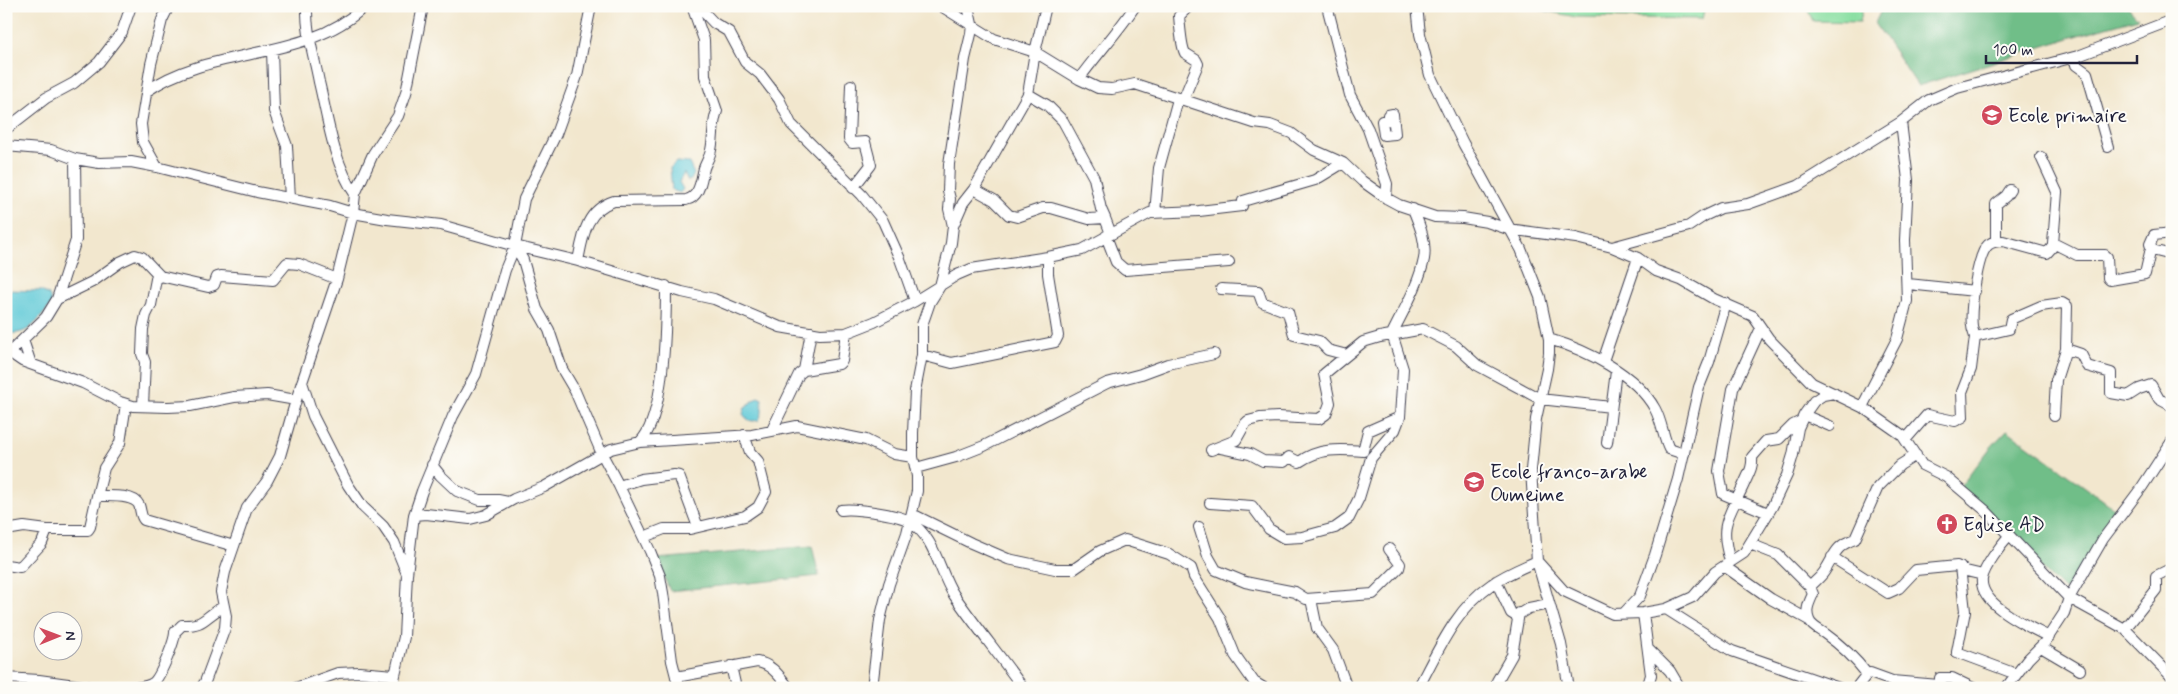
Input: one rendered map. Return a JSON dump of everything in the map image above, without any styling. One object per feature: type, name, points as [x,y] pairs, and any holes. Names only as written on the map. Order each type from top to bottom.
[{"type":"street","points":[[6,129],[46,98],[74,83],[99,62],[122,32],[131,6]]},
{"type":"street","points":[[157,167],[141,136],[141,124],[158,34],[169,6]]},
{"type":"street","points":[[307,6],[309,40],[339,164],[355,194]]},
{"type":"street","points":[[147,92],[164,79],[208,64],[309,40],[327,32],[365,6]]},
{"type":"street","points":[[205,686],[225,628],[221,592],[234,546],[247,508],[267,481],[280,456],[296,400],[337,279],[342,249],[353,213],[355,194],[373,154],[398,116],[406,93],[422,6]]},
{"type":"street","points":[[392,688],[404,637],[407,574],[414,515],[432,465],[453,416],[476,374],[505,270],[515,246],[524,199],[556,134],[577,76],[591,6]]},
{"type":"street","points":[[578,261],[587,223],[597,209],[605,204],[614,201],[686,200],[691,199],[698,190],[705,165],[710,157],[714,118],[717,111],[705,76],[704,40],[692,6]]},
{"type":"street","points":[[698,6],[714,23],[729,32],[745,62],[760,74],[779,99],[791,124],[862,195],[887,228],[915,301]]},
{"type":"street","points":[[941,6],[994,39],[1035,52],[1079,79],[1104,89],[1135,84],[1254,123],[1270,125],[1290,133],[1314,150],[1343,163],[1362,181],[1386,198],[1414,209],[1435,217],[1471,220],[1508,229],[1576,238],[1612,247],[1638,258],[1656,271],[1681,280],[1753,316],[1792,364],[1812,383],[1862,407],[1906,439],[1922,465],[1946,477],[1994,518],[2069,598],[2125,629],[2172,677]]},
{"type":"street","points":[[953,226],[949,209],[949,164],[964,59],[972,24],[968,6]]},
{"type":"street","points":[[873,686],[880,620],[887,592],[903,549],[917,491],[916,468],[913,457],[915,391],[922,355],[922,325],[930,302],[940,286],[951,243],[953,226],[963,203],[974,189],[1028,94],[1035,52],[1046,6]]},
{"type":"street","points":[[1079,79],[1135,6]]},
{"type":"street","points":[[1155,213],[1160,168],[1180,99],[1198,64],[1196,60],[1184,53],[1182,45],[1183,36],[1179,16],[1189,6]]},
{"type":"street","points":[[1327,6],[1350,95],[1368,129],[1387,184],[1386,198]]},
{"type":"street","points":[[1417,6],[1420,34],[1430,76],[1495,200],[1508,229],[1521,249],[1540,297],[1548,339],[1547,369],[1540,399],[1531,470],[1537,561],[1561,644],[1569,688]]},
{"type":"street","points":[[1612,247],[1689,226],[1721,208],[1748,204],[1798,186],[1901,122],[1929,100],[1957,88],[2075,57],[2172,20]]},
{"type":"street","points":[[272,50],[274,111],[287,146],[290,198]]},
{"type":"street","points":[[2075,57],[2076,65],[2087,73],[2108,146]]},
{"type":"street","points":[[851,85],[849,139],[852,143],[865,142],[871,165],[853,188]]},
{"type":"street","points":[[1028,94],[1047,104],[1063,121],[1094,178],[1116,262],[1125,270],[1228,262]]},
{"type":"street","points":[[1862,407],[1897,339],[1907,301],[1908,284],[1905,240],[1908,180],[1901,122]]},
{"type":"street","points":[[6,146],[51,150],[75,160],[99,163],[131,162],[353,213],[442,225],[515,246],[578,261],[682,292],[714,299],[780,327],[811,332],[846,333],[874,322],[971,269],[1048,258],[1082,250],[1108,235],[1125,228],[1145,215],[1198,211],[1242,203],[1315,180],[1343,163]]},
{"type":"street","points":[[1906,439],[1927,415],[1956,421],[1963,417],[1962,392],[1971,368],[1975,337],[1972,328],[1975,291],[1980,263],[1989,244],[1996,241],[2047,253],[2053,244],[2057,192],[2040,157]]},
{"type":"street","points":[[75,160],[76,240],[57,299],[46,317],[23,340],[8,351],[31,364],[83,383],[126,404],[190,406],[234,397],[267,395],[296,400]]},
{"type":"street","points":[[974,189],[994,200],[1009,215],[1017,217],[1043,208],[1051,208],[1089,219],[1105,218]]},
{"type":"street","points":[[1996,241],[1996,204],[2010,190]]},
{"type":"street","points":[[1210,503],[1252,506],[1269,529],[1284,538],[1302,537],[1335,528],[1349,518],[1359,498],[1371,458],[1395,430],[1400,417],[1402,369],[1392,334],[1416,283],[1424,258],[1422,234],[1414,209]]},
{"type":"street","points":[[2053,244],[2077,255],[2106,256],[2108,278],[2110,280],[2145,274],[2148,269],[2150,241],[2154,235],[2172,233]]},
{"type":"street","points":[[515,246],[522,260],[537,308],[549,330],[562,370],[575,391],[602,454],[644,537],[660,576],[678,688]]},
{"type":"street","points":[[2150,248],[2156,252],[2172,255]]},
{"type":"street","points":[[57,299],[92,282],[132,255],[142,257],[157,274],[210,287],[214,284],[217,277],[221,276],[273,280],[287,263],[299,264],[337,279]]},
{"type":"street","points":[[922,355],[952,363],[1055,342],[1058,336],[1048,274],[1048,258]]},
{"type":"street","points":[[1603,361],[1638,258]]},
{"type":"street","points":[[143,406],[145,362],[142,354],[143,329],[146,315],[151,305],[157,274]]},
{"type":"street","points":[[1908,284],[1975,291]]},
{"type":"street","points":[[640,442],[646,437],[659,394],[664,348],[666,286]]},
{"type":"street","points":[[1222,289],[1258,290],[1262,302],[1288,312],[1294,335],[1318,341],[1328,350],[1347,355]]},
{"type":"street","points":[[1624,613],[1640,596],[1655,556],[1684,454],[1699,387],[1709,362],[1726,303]]},
{"type":"street","points":[[1975,337],[2009,329],[2011,319],[2035,308],[2062,303],[2067,306],[2066,349],[2056,380],[2054,416]]},
{"type":"street","points":[[1761,328],[1733,389],[1720,464],[1720,489],[1722,494],[1768,513]]},
{"type":"street","points":[[1400,417],[1368,431],[1363,451],[1335,448],[1310,454],[1299,462],[1289,457],[1284,462],[1264,461],[1250,454],[1216,449],[1236,440],[1244,424],[1248,421],[1278,417],[1319,419],[1326,414],[1330,403],[1324,374],[1363,342],[1392,334],[1423,329],[1456,346],[1477,365],[1540,399],[1611,407]]},
{"type":"street","points":[[804,370],[811,332]]},
{"type":"street","points":[[772,430],[799,374],[804,370],[839,364],[845,348],[846,333]]},
{"type":"street","points":[[1548,339],[1570,345],[1603,361],[1642,392],[1652,403],[1669,449],[1684,454]]},
{"type":"street","points":[[23,340],[31,364]]},
{"type":"street","points":[[2066,349],[2081,354],[2087,366],[2111,373],[2111,393],[2128,396],[2139,389],[2151,385],[2159,399],[2172,406]]},
{"type":"street","points":[[916,468],[956,457],[984,446],[1075,398],[1107,384],[1168,364],[1214,354]]},
{"type":"street","points":[[1607,443],[1616,371]]},
{"type":"street","points":[[302,382],[314,416],[348,485],[363,508],[383,526],[394,542],[407,574]]},
{"type":"street","points":[[1537,561],[1564,591],[1606,612],[1644,613],[1666,609],[1693,597],[1715,572],[1744,553],[1768,513],[1787,475],[1803,418],[1814,401],[1823,395],[1834,394]]},
{"type":"street","points":[[6,530],[24,526],[47,530],[88,530],[104,468],[120,443],[126,404]]},
{"type":"street","points":[[1803,418],[1779,439],[1766,441],[1752,457],[1754,464],[1728,514],[1724,530],[1727,564],[1771,598],[1809,620],[1811,624],[1855,658],[1866,674]]},
{"type":"street","points":[[1803,418],[1830,426]]},
{"type":"street","points":[[414,515],[426,514],[470,519],[486,515],[508,502],[544,487],[611,449],[640,442],[744,435],[797,426],[808,426],[866,440],[894,454],[913,457]]},
{"type":"street","points":[[644,537],[664,529],[690,529],[745,516],[758,507],[764,499],[766,492],[758,461],[750,452],[744,435]]},
{"type":"street","points":[[2006,688],[2049,637],[2064,613],[2069,598],[2103,539],[2171,443]]},
{"type":"street","points":[[1810,587],[1824,572],[1832,557],[1846,541],[1855,538],[1878,487],[1900,465],[1916,455]]},
{"type":"street","points":[[432,465],[458,491],[480,500],[508,502]]},
{"type":"street","points":[[619,486],[641,479],[679,476],[698,527]]},
{"type":"street","points":[[97,496],[132,499],[140,506],[144,520],[234,546]]},
{"type":"street","points":[[840,510],[866,511],[911,518],[1008,559],[1055,569],[1074,569],[1100,551],[1125,540],[1169,554],[1191,568],[1194,577],[1220,618],[1235,655],[1254,682],[1264,688]]},
{"type":"street","points":[[911,518],[931,544],[954,594],[1023,688]]},
{"type":"street","points":[[1199,527],[1208,556],[1216,570],[1245,582],[1290,590],[1306,599],[1373,594],[1378,591],[1399,568],[1400,564],[1389,549]]},
{"type":"street","points":[[6,565],[20,567],[42,543],[47,530]]},
{"type":"street","points":[[2009,536],[1983,575],[1984,590],[2001,610],[2049,637]]},
{"type":"street","points":[[1750,544],[1778,556],[1810,587],[1813,594],[1808,604],[1809,620]]},
{"type":"street","points":[[1832,557],[1888,592],[1900,588],[1916,570],[1960,567],[1966,572],[1983,575]]},
{"type":"street","points":[[1418,688],[1450,628],[1473,601],[1496,581],[1537,561]]},
{"type":"street","points":[[1960,567],[1965,611],[1957,652],[2016,674]]},
{"type":"street","points":[[2125,629],[2156,590],[2156,576],[2172,568]]},
{"type":"street","points":[[1496,581],[1511,613],[1516,616],[1529,608],[1549,604]]},
{"type":"street","points":[[1311,599],[1317,628],[1333,650],[1347,688]]},
{"type":"street","points":[[134,688],[154,683],[175,638],[175,632],[182,625],[201,624],[214,611],[224,607]]},
{"type":"street","points":[[1666,609],[1732,650],[1839,688]]},
{"type":"street","points":[[1644,613],[1651,675],[1647,688]]},
{"type":"street","points":[[1497,681],[1512,655],[1519,614]]},
{"type":"street","points":[[2041,647],[2080,670]]},
{"type":"street","points":[[1649,650],[1670,671],[1680,688]]},
{"type":"street","points":[[676,677],[731,666],[763,663],[776,672],[789,688]]},
{"type":"street","points":[[731,666],[736,688]]},
{"type":"street","points":[[296,688],[338,673],[359,672],[394,675]]},
{"type":"street","points":[[1856,688],[1866,674]]},
{"type":"street","points":[[1866,674],[1874,674],[1892,681],[1939,685],[1941,683],[1940,678],[1947,677],[1973,688]]},
{"type":"street","points":[[6,678],[39,680],[97,688]]},
{"type":"green space","points":[[1522,6],[1705,6],[1702,19],[1576,17]]},
{"type":"green space","points":[[1806,6],[1863,6],[1860,22],[1813,21]]},
{"type":"green space","points":[[1883,6],[2127,6],[2138,18],[1918,86],[1875,23]]},
{"type":"green space","points":[[2007,430],[2118,511],[2065,591],[1960,487],[1991,447]]},
{"type":"green space","points":[[812,546],[819,576],[670,591],[656,559]]},
{"type":"water","points":[[676,162],[689,163],[694,174],[691,180],[688,181],[684,173],[679,182],[683,189],[680,193],[672,190],[670,168]]},
{"type":"water","points":[[6,290],[41,291],[49,295],[52,304],[38,321],[28,329],[22,332],[8,333],[6,329]]},
{"type":"water","points":[[758,397],[762,399],[762,413],[759,420],[750,420],[743,414],[745,407]]},
{"type":"place","name":"Ecole primaire","points":[[1992,115]]},
{"type":"place","name":"Ecole franco-arabe Oumeime","points":[[1474,482]]},
{"type":"place","name":"Eglise AD","points":[[1947,524]]}]
